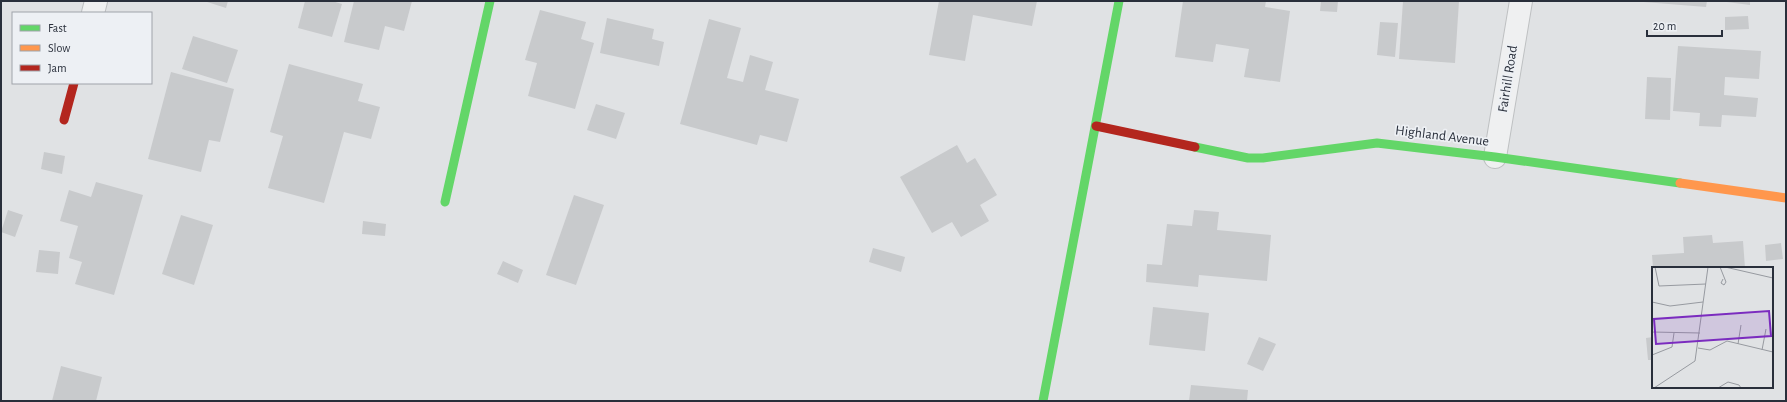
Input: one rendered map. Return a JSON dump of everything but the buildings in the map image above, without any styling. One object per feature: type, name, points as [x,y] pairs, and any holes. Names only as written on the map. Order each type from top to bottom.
[{"type":"street","points":[[93,12],[96,1]]},
{"type":"street","points":[[444,202],[490,1]]},
{"type":"street","points":[[1043,401],[1119,1]]},
{"type":"street","name":"Fairhill Road","points":[[1495,157],[1521,1]]},
{"type":"street","points":[[64,120],[74,84]]},
{"type":"street","name":"Highland Avenue","points":[[1096,126],[1248,158],[1263,158],[1377,143],[1495,157],[1786,198]]},
{"type":"traffic: fast","points":[[445,202],[490,1]]},
{"type":"traffic: fast","points":[[1043,401],[1119,1]]},
{"type":"traffic: fast","points":[[1195,147],[1248,158],[1263,158],[1377,143],[1495,157],[1680,183]]},
{"type":"traffic: slow","points":[[1680,183],[1786,198]]},
{"type":"traffic: jam","points":[[64,120],[74,84]]},
{"type":"traffic: jam","points":[[1096,126],[1195,147]]}]
